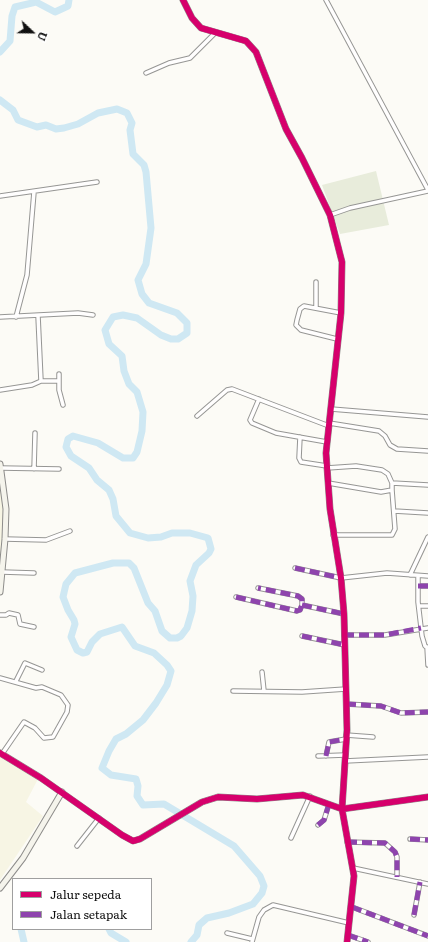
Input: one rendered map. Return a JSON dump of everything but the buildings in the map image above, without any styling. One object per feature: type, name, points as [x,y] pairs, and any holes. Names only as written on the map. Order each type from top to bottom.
[{"type":"street","points":[[183,0],[198,25],[215,33],[248,42],[256,52],[286,129],[330,215],[342,262],[341,313],[327,442],[327,467],[333,535],[341,578],[344,614],[346,737],[342,809],[353,868],[352,907],[347,942]]},
{"type":"street","points":[[326,0],[428,191],[350,208],[330,215]]},
{"type":"street","points":[[146,73],[169,63],[190,58],[215,33]]},
{"type":"street","points":[[0,196],[97,182]]},
{"type":"street","points":[[16,317],[27,275],[34,192]]},
{"type":"street","points":[[316,282],[316,308]]},
{"type":"street","points":[[338,339],[298,328],[297,320],[302,307],[341,313]]},
{"type":"street","points":[[0,317],[78,313],[93,315]]},
{"type":"street","points":[[38,316],[41,382]]},
{"type":"street","points":[[59,374],[58,381],[63,406]]},
{"type":"street","points":[[0,390],[32,385],[41,382],[58,381]]},
{"type":"street","points":[[197,416],[230,389],[329,424],[379,431],[386,436],[390,444],[397,449],[428,451]]},
{"type":"street","points":[[259,399],[250,420],[252,423],[276,433],[327,442]]},
{"type":"street","points":[[331,409],[428,417]]},
{"type":"street","points":[[34,469],[35,434]]},
{"type":"street","points":[[300,437],[299,458],[301,462],[327,467],[356,466],[377,469],[386,472],[392,483],[395,529],[392,535],[333,535]]},
{"type":"street","points":[[0,592],[5,539],[5,502],[0,466],[34,469],[60,469]]},
{"type":"street","points":[[328,483],[370,491],[392,490]]},
{"type":"street","points":[[392,483],[428,485]]},
{"type":"street","points":[[394,511],[428,513]]},
{"type":"street","points":[[5,539],[46,540],[70,531]]},
{"type":"street","points":[[410,575],[428,537]]},
{"type":"street","points":[[295,568],[341,578],[387,573],[428,576]]},
{"type":"street","points":[[2,572],[34,573]]},
{"type":"street","points":[[418,576],[421,628],[427,648],[428,665]]},
{"type":"street","points":[[418,586],[428,586]]},
{"type":"street","points":[[236,597],[297,611],[300,610],[302,598],[258,588]]},
{"type":"street","points":[[302,605],[344,614]]},
{"type":"street","points":[[419,606],[428,606]]},
{"type":"street","points":[[0,615],[6,616],[9,613],[18,615],[20,624],[34,627]]},
{"type":"street","points":[[344,635],[384,635],[428,628]]},
{"type":"street","points":[[302,636],[345,645]]},
{"type":"street","points":[[16,681],[25,663],[42,670]]},
{"type":"street","points":[[262,672],[264,691]]},
{"type":"street","points":[[0,678],[16,681],[36,688],[42,686],[61,695],[67,703],[68,710],[54,736],[50,738],[44,738],[35,728],[23,722],[1,754],[62,792],[122,835],[133,840],[140,839],[202,802],[218,797],[249,799],[294,795],[310,796],[342,809],[428,797]]},
{"type":"street","points":[[233,691],[302,692],[346,689]]},
{"type":"street","points":[[346,704],[381,706],[400,713],[428,712]]},
{"type":"street","points":[[326,756],[329,742],[346,737],[373,737]]},
{"type":"street","points":[[318,756],[345,758],[428,757]]},
{"type":"street","points":[[0,888],[23,858],[62,792]]},
{"type":"street","points":[[292,838],[310,796]]},
{"type":"street","points":[[318,825],[324,820],[329,804]]},
{"type":"street","points":[[77,846],[99,818]]},
{"type":"street","points":[[410,839],[428,840]]},
{"type":"street","points":[[347,842],[381,842],[389,846],[396,852],[397,877]]},
{"type":"street","points":[[353,868],[428,884]]},
{"type":"street","points":[[414,915],[420,882]]},
{"type":"street","points":[[227,933],[252,940],[259,917],[264,910],[273,905],[349,924]]},
{"type":"street","points":[[352,907],[428,936]]},
{"type":"street","points":[[348,935],[368,942]]},
{"type":"shaded area","points":[[0,478],[4,509],[0,567]]},
{"type":"shaded area","points":[[0,756],[38,779],[26,802],[43,816],[0,880]]},
{"type":"green space","points":[[376,171],[389,225],[340,234],[322,185]]},
{"type":"waterway","points":[[0,52],[10,41],[12,16],[15,7],[36,2],[55,12],[68,6],[69,0]]},
{"type":"waterway","points":[[0,100],[13,110],[18,120],[37,127],[46,125],[56,129],[78,124],[98,113],[117,109],[127,113],[132,123],[130,130],[133,154],[144,165],[146,172],[151,228],[146,264],[138,280],[142,294],[149,303],[177,313],[187,323],[187,333],[178,339],[171,339],[161,335],[137,318],[123,315],[113,317],[105,330],[109,344],[122,356],[124,371],[129,384],[137,392],[143,412],[142,431],[137,452],[133,458],[123,458],[98,443],[73,436],[68,439],[66,447],[71,456],[89,468],[97,480],[109,490],[113,499],[116,516],[130,533],[148,538],[161,537],[172,533],[190,533],[208,538],[211,549],[209,553],[196,565],[190,581],[193,596],[192,611],[187,628],[181,636],[177,638],[170,638],[162,631],[155,611],[148,603],[134,568],[129,563],[113,563],[75,573],[66,584],[63,597],[74,620],[75,624],[71,637],[77,650],[83,653],[87,652],[92,642],[100,634],[122,627],[135,646],[154,653],[167,665],[171,671],[167,685],[156,703],[143,720],[126,734],[116,739],[102,768],[111,775],[136,779],[138,786],[137,796],[143,805],[164,804],[234,846],[260,876],[264,886],[262,893],[253,904],[229,913],[207,918],[199,925],[197,935],[191,942]]},
{"type":"waterway","points":[[21,930],[24,942]]},
{"type":"waterway","points":[[110,930],[111,933],[126,942]]},
{"type":"marked path","points":[[295,568],[341,578]]},
{"type":"marked path","points":[[418,586],[428,586]]},
{"type":"marked path","points":[[236,597],[297,611],[300,610],[302,599],[298,596],[258,588]]},
{"type":"marked path","points":[[302,605],[344,614]]},
{"type":"marked path","points":[[344,635],[385,635],[421,628]]},
{"type":"marked path","points":[[302,636],[345,645]]},
{"type":"marked path","points":[[346,704],[381,706],[401,713],[428,712]]},
{"type":"marked path","points":[[326,756],[329,742],[346,739]]},
{"type":"marked path","points":[[318,825],[324,820],[329,804]]},
{"type":"marked path","points":[[410,839],[428,840]]},
{"type":"marked path","points":[[347,842],[385,843],[395,852],[397,857],[397,877]]},
{"type":"marked path","points":[[414,915],[420,882]]},
{"type":"marked path","points":[[352,907],[428,936]]},
{"type":"marked path","points":[[348,935],[368,942]]},
{"type":"cycle path","points":[[183,0],[192,18],[201,28],[246,41],[256,52],[286,129],[330,215],[342,262],[341,313],[326,453],[330,509],[341,578],[344,614],[347,730],[342,809],[354,876],[347,942]]},
{"type":"cycle path","points":[[0,753],[41,778],[122,835],[133,841],[140,839],[202,802],[218,797],[257,799],[303,795],[342,809],[428,797]]}]
